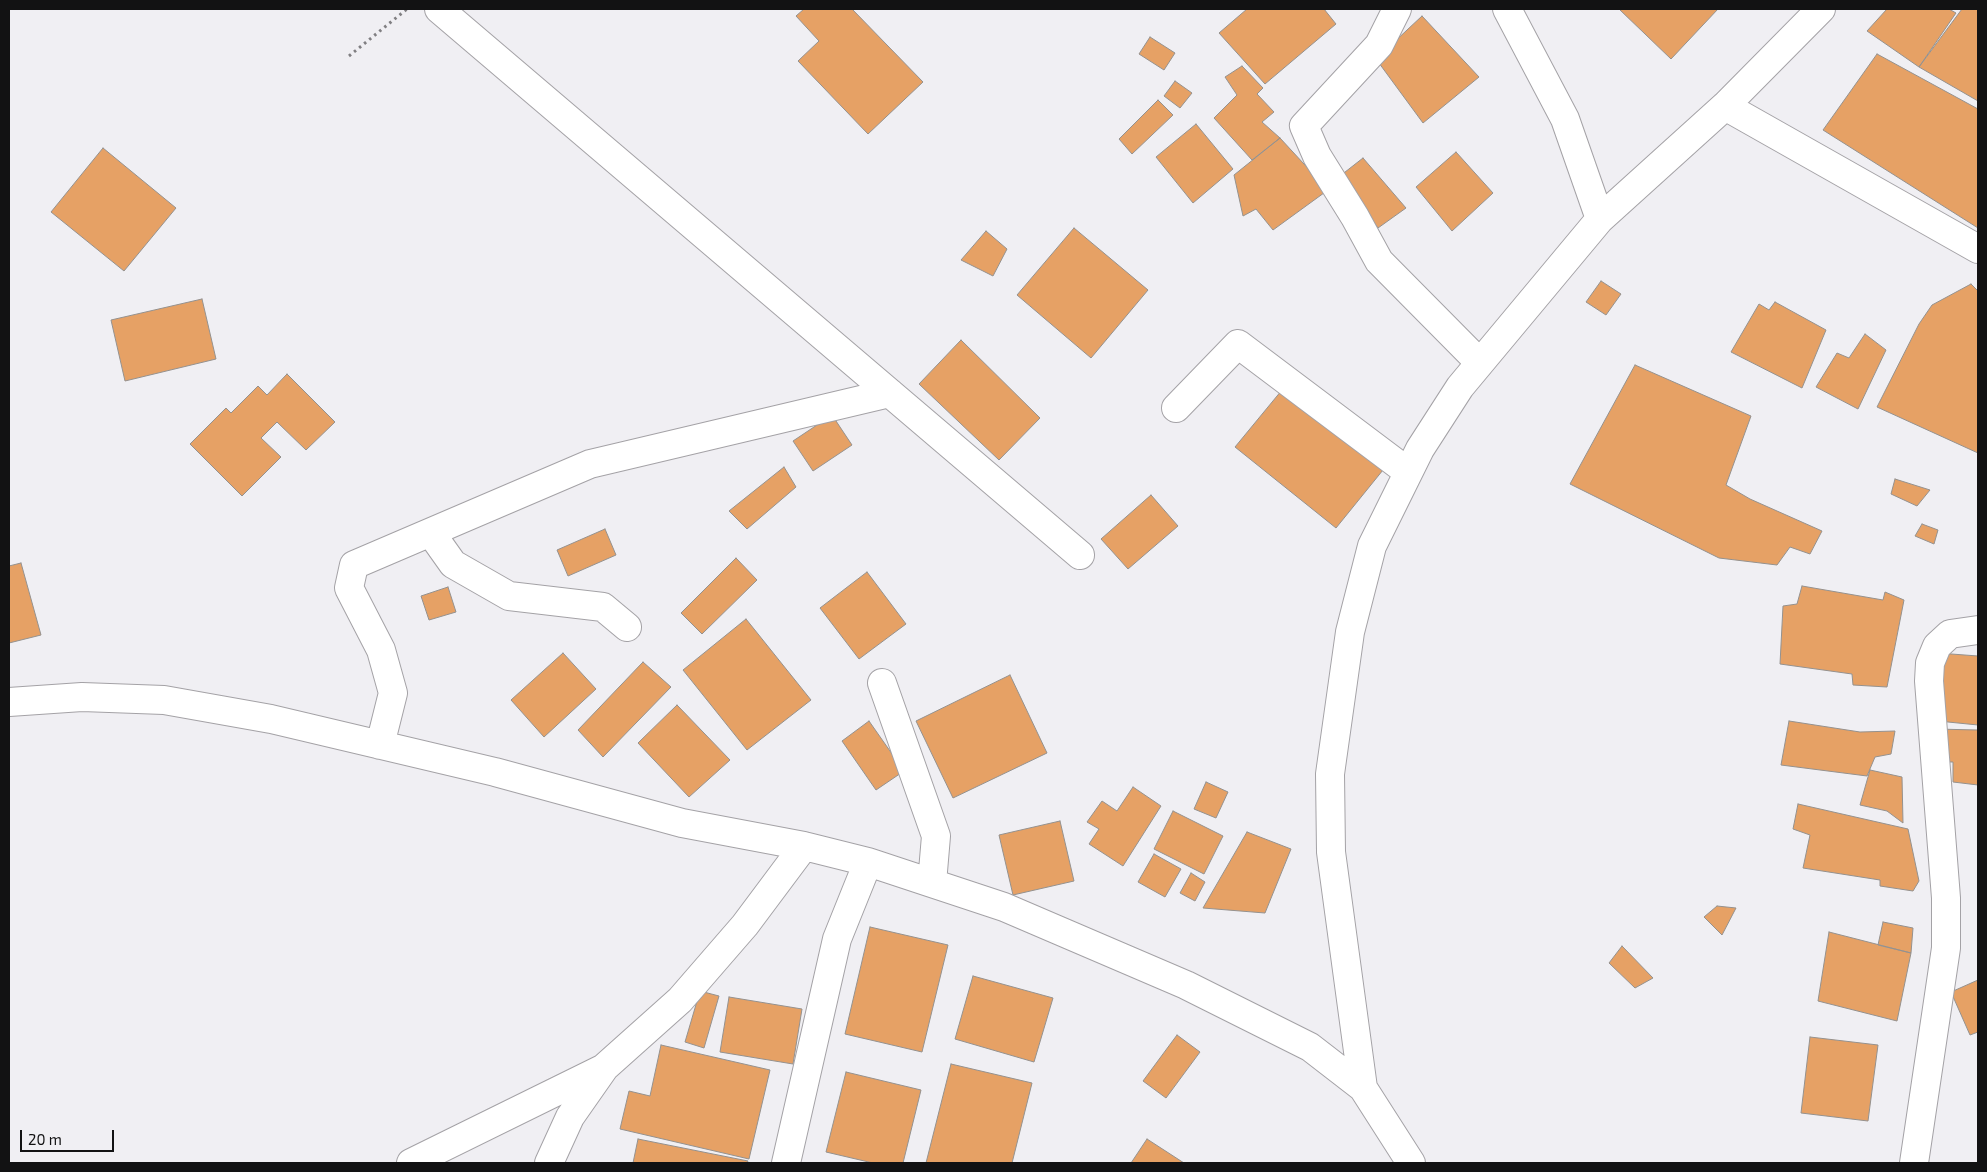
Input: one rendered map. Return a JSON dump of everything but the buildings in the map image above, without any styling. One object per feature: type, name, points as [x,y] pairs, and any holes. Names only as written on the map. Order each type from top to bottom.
[{"type":"street","points":[[439,9],[1080,555]]},
{"type":"street","points":[[1397,9],[1379,45],[1304,126],[1317,156],[1355,217],[1379,261],[1480,362]]},
{"type":"street","points":[[1507,9],[1565,119],[1600,218]]},
{"type":"street","points":[[1364,1088],[1331,852],[1330,774],[1350,632],[1372,546],[1420,449],[1460,387],[1600,218],[1725,106],[1821,9]]},
{"type":"street","points":[[1725,106],[1978,249]]},
{"type":"street","points":[[1176,408],[1238,344],[1408,472]]},
{"type":"street","points":[[380,745],[393,693],[381,650],[349,588],[354,565],[590,464],[890,393]]},
{"type":"street","points":[[431,533],[453,564],[509,596],[602,607],[628,627]]},
{"type":"street","points":[[1914,1163],[1946,948],[1946,898],[1928,681],[1930,663],[1937,646],[1950,634],[1978,630]]},
{"type":"street","points":[[882,683],[936,836],[932,883]]},
{"type":"street","points":[[9,702],[82,697],[164,700],[270,719],[495,772],[682,823],[804,846],[868,862],[932,883],[1004,907],[1186,985],[1310,1047],[1364,1088],[1411,1163]]},
{"type":"street","points":[[549,1163],[570,1117],[605,1067],[680,1000],[746,925],[804,846]]},
{"type":"street","points":[[786,1163],[837,939],[868,862]]},
{"type":"street","points":[[411,1163],[605,1067]]},
{"type":"path","points":[[349,56],[407,9]]}]
